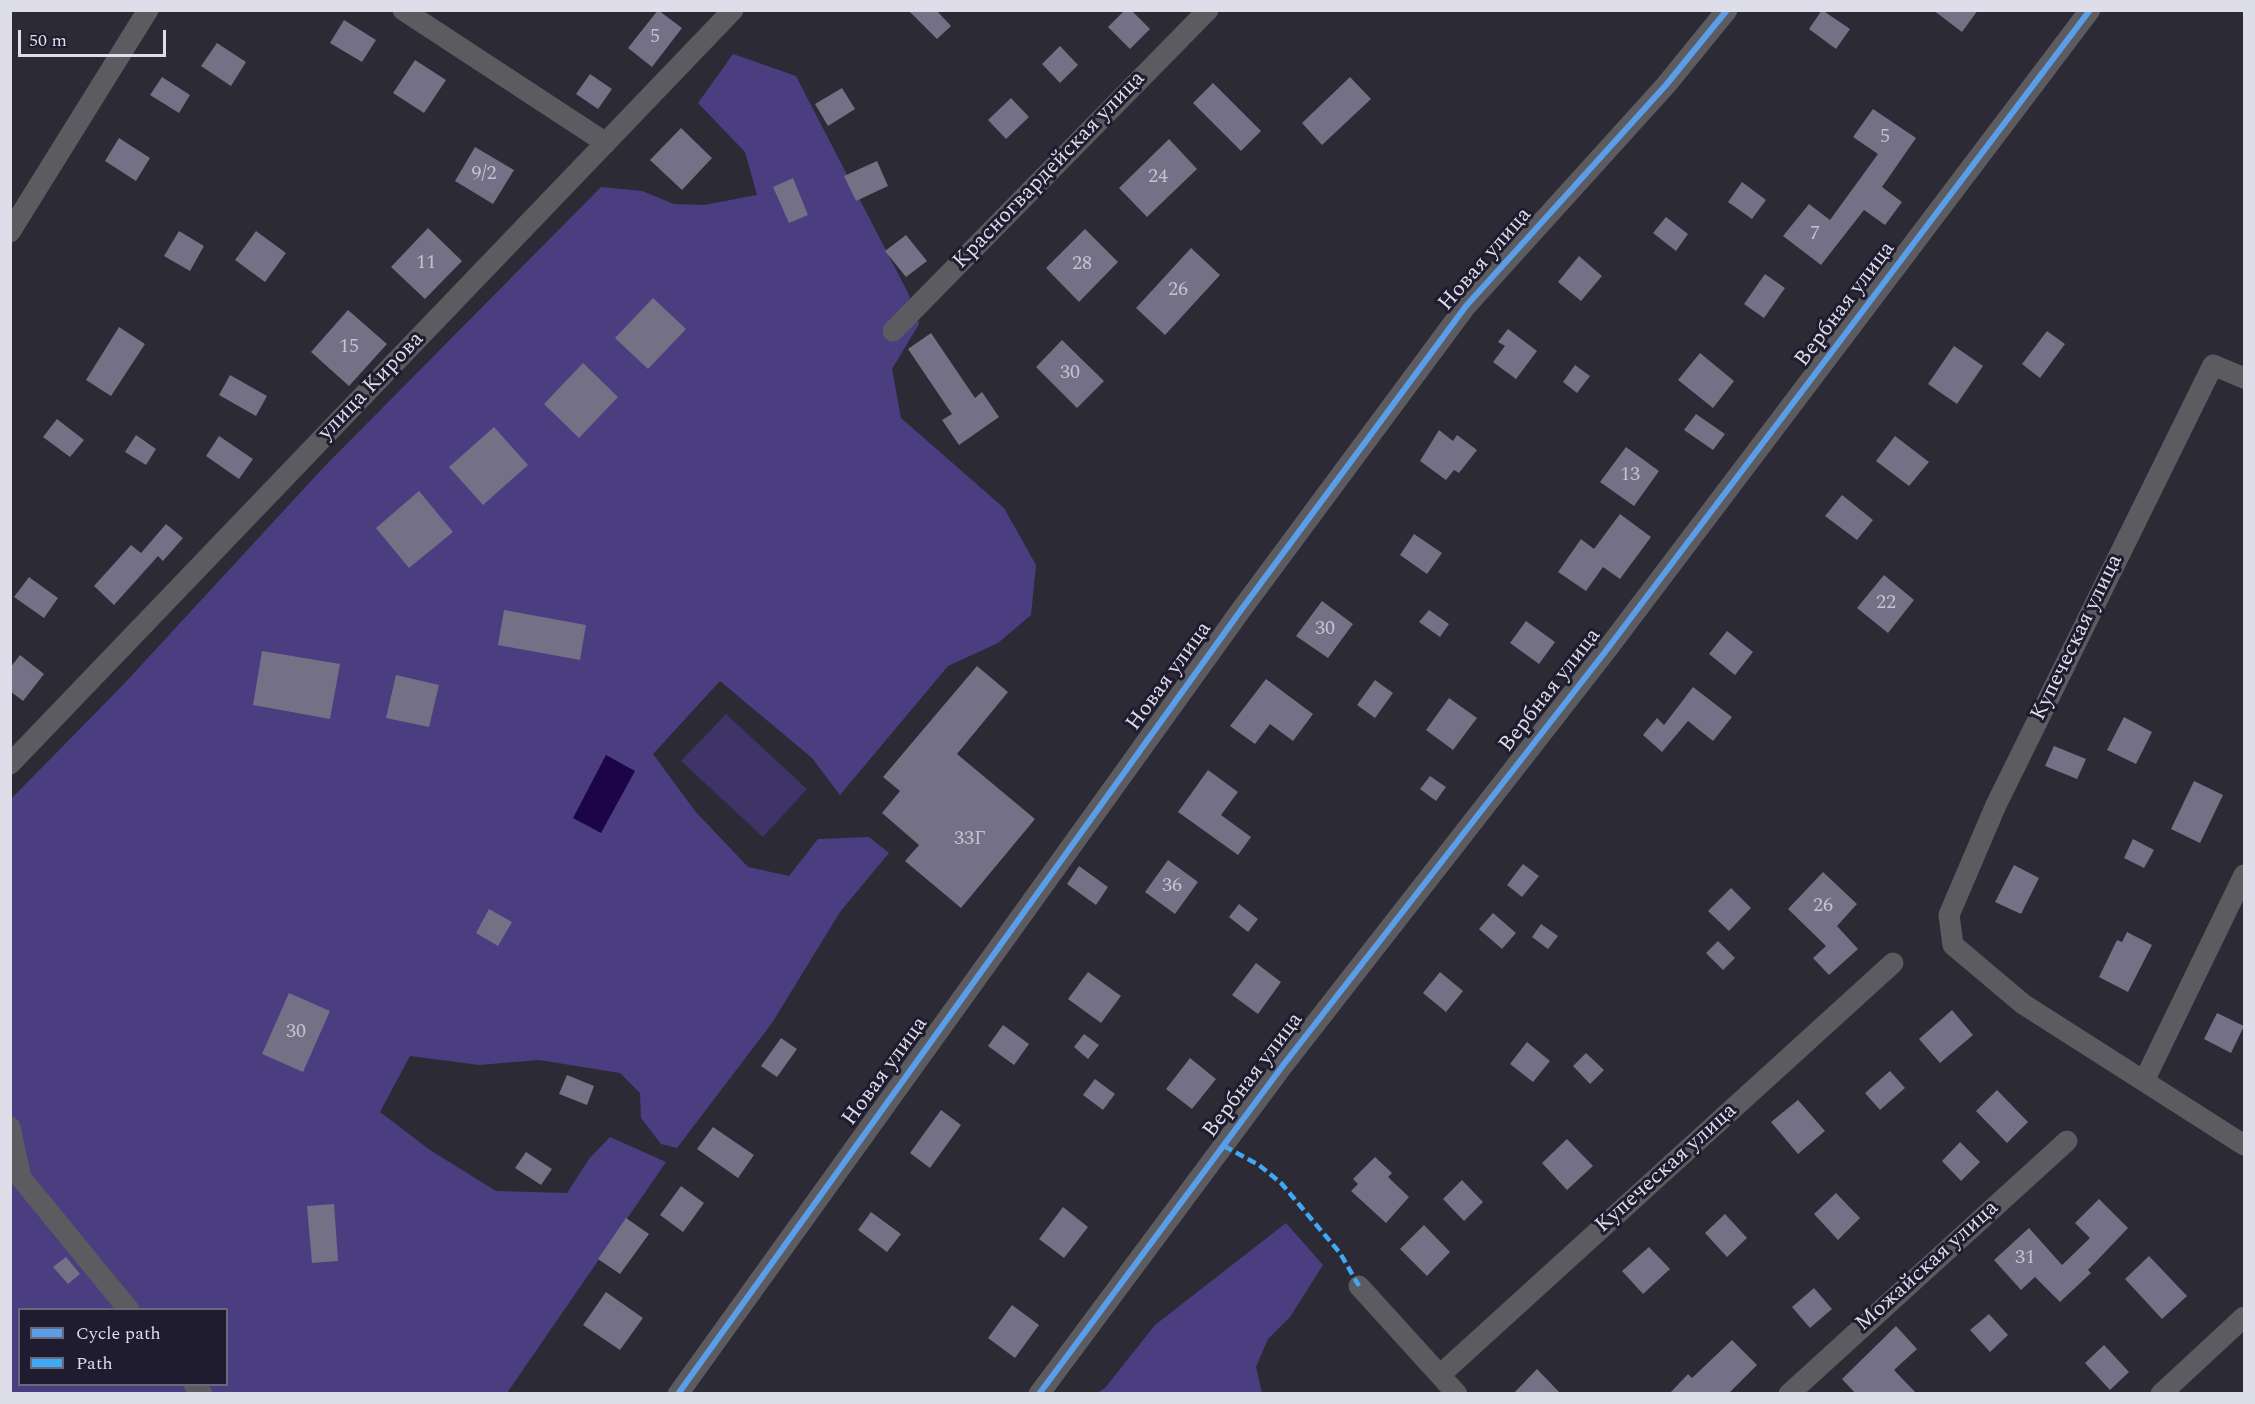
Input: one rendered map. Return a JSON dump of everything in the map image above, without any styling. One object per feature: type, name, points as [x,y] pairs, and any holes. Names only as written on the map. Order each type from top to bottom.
[{"type":"street","points":[[11,232],[148,10]]},
{"type":"street","points":[[403,10],[606,143]]},
{"type":"street","name":"улица Кирова","points":[[10,764],[734,10]]},
{"type":"street","name":"Красногвардейская улица","points":[[893,332],[1208,10]]},
{"type":"street","name":"Новая улица","points":[[678,1394],[1234,619],[1466,306],[1666,85],[1727,10]]},
{"type":"street","name":"Вербная улица","points":[[1039,1394],[1284,1064],[1620,633],[2090,10]]},
{"type":"street","name":"Купеческая улица","points":[[2144,1081],[2023,1004],[1953,945],[1949,915],[1996,805],[2213,365],[2244,378]]},
{"type":"street","points":[[2244,875],[2144,1081],[2244,1145]]},
{"type":"street","name":"Купеческая улица","points":[[1440,1375],[1893,963]]},
{"type":"street","points":[[10,1127],[21,1178],[127,1308]]},
{"type":"street","name":"Можайская улица","points":[[1789,1394],[2067,1140]]},
{"type":"street","points":[[1359,1286],[1457,1394]]},
{"type":"street","points":[[2161,1394],[2244,1317]]},
{"type":"shaded area","points":[[733,54],[796,76],[908,293],[919,324],[892,369],[901,418],[1004,508],[1036,565],[1031,615],[998,643],[948,666],[840,795],[812,758],[720,681],[653,754],[695,811],[748,867],[789,876],[818,839],[869,837],[889,853],[840,912],[772,1023],[677,1148],[661,1144],[641,1118],[640,1093],[620,1073],[539,1060],[479,1065],[410,1056],[380,1112],[430,1150],[496,1191],[567,1193],[589,1159],[610,1137],[666,1162],[507,1393],[11,1393],[10,800],[121,687],[323,468],[601,187],[642,191],[674,204],[704,205],[757,195],[745,152],[698,103]]},
{"type":"shaded area","points":[[726,714],[807,789],[763,837],[681,761]]},
{"type":"shaded area","points":[[606,755],[635,771],[601,833],[573,818]]},
{"type":"shaded area","points":[[1286,1223],[1323,1265],[1290,1317],[1268,1339],[1256,1367],[1262,1393],[1097,1393],[1105,1388],[1155,1325]]},
{"type":"building","points":[[658,10],[682,28],[652,67],[628,48]]},
{"type":"building","points":[[908,10],[936,10],[951,26],[937,39]]},
{"type":"building","points":[[1125,10],[1131,10],[1150,29],[1130,49],[1108,27]]},
{"type":"building","points":[[1822,10],[1850,29],[1836,49],[1809,29]]},
{"type":"building","points":[[1933,10],[1978,10],[1962,32]]},
{"type":"building","points":[[344,20],[376,40],[362,62],[330,43]]},
{"type":"building","points":[[217,43],[246,62],[231,86],[201,66]]},
{"type":"building","points":[[1060,46],[1078,65],[1060,83],[1042,64]]},
{"type":"building","points":[[415,60],[446,80],[424,113],[393,93]]},
{"type":"building","points":[[590,74],[612,89],[598,109],[576,94]]},
{"type":"building","points":[[162,77],[190,95],[179,113],[150,95]]},
{"type":"building","points":[[1350,77],[1371,99],[1322,145],[1302,123]]},
{"type":"building","points":[[1213,83],[1261,131],[1241,151],[1193,103]]},
{"type":"building","points":[[842,88],[855,109],[828,126],[815,104]]},
{"type":"building","points":[[1011,98],[1029,117],[1006,139],[988,120]]},
{"type":"building","points":[[1873,109],[1916,138],[1882,187],[1902,202],[1885,225],[1864,210],[1821,265],[1783,236],[1809,204],[1830,220],[1878,154],[1853,137]]},
{"type":"building","points":[[681,128],[712,158],[682,190],[650,160]]},
{"type":"building","points":[[119,138],[150,158],[136,181],[105,161]]},
{"type":"building","points":[[1169,139],[1197,169],[1147,217],[1119,188]]},
{"type":"building","points":[[475,147],[514,170],[493,204],[455,181]]},
{"type":"building","points":[[877,161],[888,186],[856,201],[844,176]]},
{"type":"building","points":[[793,178],[808,215],[789,223],[773,187]]},
{"type":"building","points":[[1742,182],[1766,200],[1752,219],[1728,202]]},
{"type":"building","points":[[1666,217],[1688,234],[1676,251],[1653,233]]},
{"type":"building","points":[[428,228],[462,261],[425,299],[391,267]]},
{"type":"building","points":[[1085,229],[1118,262],[1079,302],[1046,268]]},
{"type":"building","points":[[179,231],[204,246],[190,271],[164,256]]},
{"type":"building","points":[[256,231],[286,253],[265,282],[235,260]]},
{"type":"building","points":[[906,235],[927,261],[906,277],[885,251]]},
{"type":"building","points":[[1191,248],[1220,275],[1165,335],[1136,308]]},
{"type":"building","points":[[1579,256],[1602,276],[1581,301],[1558,282]]},
{"type":"building","points":[[1765,274],[1785,288],[1764,318],[1744,304]]},
{"type":"building","points":[[653,298],[686,329],[648,369],[615,338]]},
{"type":"building","points":[[348,310],[387,344],[349,386],[311,352]]},
{"type":"building","points":[[119,327],[145,344],[111,396],[86,380]]},
{"type":"building","points":[[1508,329],[1537,351],[1516,379],[1493,362],[1505,346],[1498,342]]},
{"type":"building","points":[[2047,331],[2065,344],[2040,378],[2022,364]]},
{"type":"building","points":[[931,333],[975,398],[982,392],[999,417],[959,445],[942,420],[952,414],[908,349]]},
{"type":"building","points":[[1062,340],[1104,381],[1077,408],[1036,367]]},
{"type":"building","points":[[1954,346],[1983,366],[1957,404],[1928,384]]},
{"type":"building","points":[[1700,353],[1734,381],[1713,408],[1678,380]]},
{"type":"building","points":[[583,363],[618,397],[579,438],[544,404]]},
{"type":"building","points":[[1575,365],[1590,376],[1577,393],[1563,382]]},
{"type":"building","points":[[230,375],[267,396],[256,416],[219,395]]},
{"type":"building","points":[[1696,414],[1725,434],[1713,450],[1684,430]]},
{"type":"building","points":[[57,419],[84,440],[70,457],[43,437]]},
{"type":"building","points":[[494,427],[528,465],[483,505],[449,467]]},
{"type":"building","points":[[1439,430],[1453,441],[1457,435],[1477,450],[1459,473],[1454,470],[1446,480],[1420,461]]},
{"type":"building","points":[[136,435],[156,449],[146,465],[125,452]]},
{"type":"building","points":[[219,436],[253,459],[239,479],[206,456]]},
{"type":"building","points":[[1895,436],[1929,462],[1909,486],[1876,461]]},
{"type":"building","points":[[1626,447],[1659,471],[1634,506],[1600,482]]},
{"type":"building","points":[[419,491],[453,532],[409,568],[376,528]]},
{"type":"building","points":[[1842,495],[1873,520],[1857,540],[1825,516]]},
{"type":"building","points":[[1620,514],[1651,537],[1620,579],[1603,567],[1586,591],[1558,572],[1581,539],[1594,549]]},
{"type":"building","points":[[166,524],[183,538],[163,561],[158,556],[114,605],[94,586],[131,545],[141,553]]},
{"type":"building","points":[[1414,534],[1442,553],[1427,574],[1400,555]]},
{"type":"building","points":[[1884,575],[1914,600],[1888,633],[1857,608]]},
{"type":"building","points":[[29,577],[58,598],[44,618],[14,597]]},
{"type":"building","points":[[1322,601],[1353,624],[1328,658],[1296,636]]},
{"type":"building","points":[[504,610],[586,625],[580,660],[498,645]]},
{"type":"building","points":[[1429,610],[1449,624],[1440,637],[1419,622]]},
{"type":"building","points":[[1526,621],[1555,642],[1539,664],[1510,643]]},
{"type":"building","points":[[1727,631],[1753,652],[1735,675],[1709,654]]},
{"type":"building","points":[[262,651],[340,664],[330,719],[253,705]]},
{"type":"building","points":[[20,655],[44,674],[23,701],[10,691],[10,668]]},
{"type":"building","points":[[977,666],[1008,692],[957,754],[1035,819],[961,908],[905,861],[919,845],[882,813],[900,791],[883,777]]},
{"type":"building","points":[[396,675],[439,685],[429,727],[386,718]]},
{"type":"building","points":[[1266,679],[1313,714],[1293,741],[1270,724],[1255,744],[1230,726]]},
{"type":"building","points":[[1375,680],[1393,693],[1375,718],[1357,705]]},
{"type":"building","points":[[1693,687],[1732,717],[1713,741],[1688,721],[1662,752],[1643,735],[1657,718],[1664,725]]},
{"type":"building","points":[[1449,698],[1477,718],[1453,750],[1426,730]]},
{"type":"building","points":[[2124,717],[2152,732],[2136,764],[2107,750]]},
{"type":"building","points":[[2054,746],[2086,759],[2077,779],[2045,766]]},
{"type":"building","points":[[1208,770],[1238,792],[1221,815],[1251,837],[1238,855],[1178,812]]},
{"type":"building","points":[[1430,776],[1446,787],[1436,801],[1420,789]]},
{"type":"building","points":[[2194,781],[2223,795],[2200,843],[2171,829]]},
{"type":"building","points":[[2133,839],[2154,850],[2144,868],[2124,858]]},
{"type":"building","points":[[1168,860],[1198,882],[1175,914],[1145,892]]},
{"type":"building","points":[[1523,864],[1539,876],[1522,897],[1507,885]]},
{"type":"building","points":[[2014,865],[2039,878],[2021,914],[1995,902]]},
{"type":"building","points":[[1079,866],[1108,887],[1096,905],[1067,884]]},
{"type":"building","points":[[1823,872],[1857,904],[1837,926],[1858,949],[1829,975],[1813,958],[1826,946],[1788,909]]},
{"type":"building","points":[[1731,888],[1751,908],[1729,931],[1708,911]]},
{"type":"building","points":[[1239,904],[1258,919],[1248,932],[1229,917]]},
{"type":"building","points":[[489,909],[512,922],[498,946],[476,933]]},
{"type":"building","points":[[1493,913],[1516,933],[1502,949],[1479,929]]},
{"type":"building","points":[[1541,924],[1558,936],[1548,949],[1532,937]]},
{"type":"building","points":[[2127,932],[2152,945],[2128,992],[2099,977],[2117,940],[2122,942]]},
{"type":"building","points":[[1718,941],[1735,958],[1723,970],[1706,953]]},
{"type":"building","points":[[1256,963],[1281,982],[1258,1014],[1232,995]]},
{"type":"building","points":[[1088,972],[1121,996],[1101,1023],[1068,999]]},
{"type":"building","points":[[1440,972],[1463,991],[1446,1012],[1423,993]]},
{"type":"building","points":[[289,993],[330,1011],[303,1072],[262,1054]]},
{"type":"building","points":[[1952,1010],[1973,1035],[1940,1063],[1919,1039]]},
{"type":"building","points":[[2217,1013],[2244,1026],[2231,1053],[2204,1039]]},
{"type":"building","points":[[1003,1025],[1029,1044],[1014,1065],[988,1046]]},
{"type":"building","points":[[1084,1034],[1099,1045],[1088,1059],[1074,1047]]},
{"type":"building","points":[[781,1038],[797,1049],[777,1077],[761,1066]]},
{"type":"building","points":[[1527,1042],[1550,1061],[1533,1082],[1510,1064]]},
{"type":"building","points":[[1586,1053],[1604,1070],[1590,1084],[1573,1066]]},
{"type":"building","points":[[1190,1058],[1216,1079],[1192,1109],[1166,1089]]},
{"type":"building","points":[[1890,1071],[1905,1088],[1880,1110],[1865,1093]]},
{"type":"building","points":[[567,1075],[594,1086],[587,1105],[559,1094]]},
{"type":"building","points":[[1095,1079],[1115,1094],[1103,1110],[1083,1095]]},
{"type":"building","points":[[1997,1090],[2028,1122],[2007,1143],[1976,1111]]},
{"type":"building","points":[[1798,1100],[1825,1131],[1798,1154],[1771,1122]]},
{"type":"building","points":[[941,1110],[961,1125],[930,1168],[910,1153]]},
{"type":"building","points":[[713,1127],[754,1155],[738,1178],[697,1149]]},
{"type":"building","points":[[1567,1139],[1593,1166],[1567,1190],[1542,1163]]},
{"type":"building","points":[[1960,1142],[1980,1162],[1961,1181],[1942,1161]]},
{"type":"building","points":[[526,1152],[552,1169],[541,1185],[515,1168]]},
{"type":"building","points":[[1375,1157],[1392,1173],[1388,1177],[1409,1197],[1386,1223],[1351,1191],[1358,1184],[1353,1179]]},
{"type":"building","points":[[1462,1180],[1483,1202],[1464,1221],[1443,1199]]},
{"type":"building","points":[[681,1186],[704,1203],[683,1232],[660,1215]]},
{"type":"building","points":[[1836,1193],[1860,1218],[1838,1240],[1814,1214]]},
{"type":"building","points":[[2099,1199],[2128,1228],[2088,1270],[2091,1273],[2060,1302],[2035,1277],[2021,1290],[1994,1260],[2029,1228],[2062,1265],[2090,1238],[2075,1223]]},
{"type":"building","points":[[334,1204],[338,1261],[312,1263],[307,1206]]},
{"type":"building","points":[[1063,1207],[1088,1227],[1064,1258],[1039,1239]]},
{"type":"building","points":[[871,1212],[901,1234],[887,1252],[858,1230]]},
{"type":"building","points":[[1725,1214],[1747,1238],[1727,1257],[1705,1233]]},
{"type":"building","points":[[626,1218],[649,1234],[620,1274],[598,1259]]},
{"type":"building","points":[[1424,1225],[1450,1252],[1427,1276],[1400,1249]]},
{"type":"building","points":[[1649,1247],[1670,1269],[1643,1294],[1622,1271]]},
{"type":"building","points":[[2149,1256],[2187,1296],[2162,1319],[2125,1279]]},
{"type":"building","points":[[66,1257],[80,1274],[68,1284],[53,1267]]},
{"type":"building","points":[[1814,1288],[1832,1309],[1810,1328],[1792,1307]]},
{"type":"building","points":[[606,1292],[643,1318],[620,1350],[583,1325]]},
{"type":"building","points":[[1012,1305],[1039,1325],[1015,1358],[988,1338]]},
{"type":"building","points":[[1989,1314],[2008,1335],[1990,1352],[1970,1330]]},
{"type":"building","points":[[1896,1326],[1917,1349],[1894,1370],[1917,1394],[1856,1394],[1842,1379]]},
{"type":"building","points":[[1732,1340],[1757,1365],[1728,1394],[1669,1394],[1688,1374],[1692,1378]]},
{"type":"building","points":[[2104,1345],[2129,1372],[2110,1390],[2085,1363]]},
{"type":"building","points":[[1537,1369],[1561,1394],[1513,1394]]},
{"type":"marked path","points":[[1224,1146],[1259,1165],[1281,1183],[1340,1253],[1359,1286]]},
{"type":"cycle path","points":[[678,1394],[1241,610],[1466,306],[1666,85],[1727,10]]},
{"type":"cycle path","points":[[1039,1394],[1284,1064],[1605,652],[2090,10]]}]
